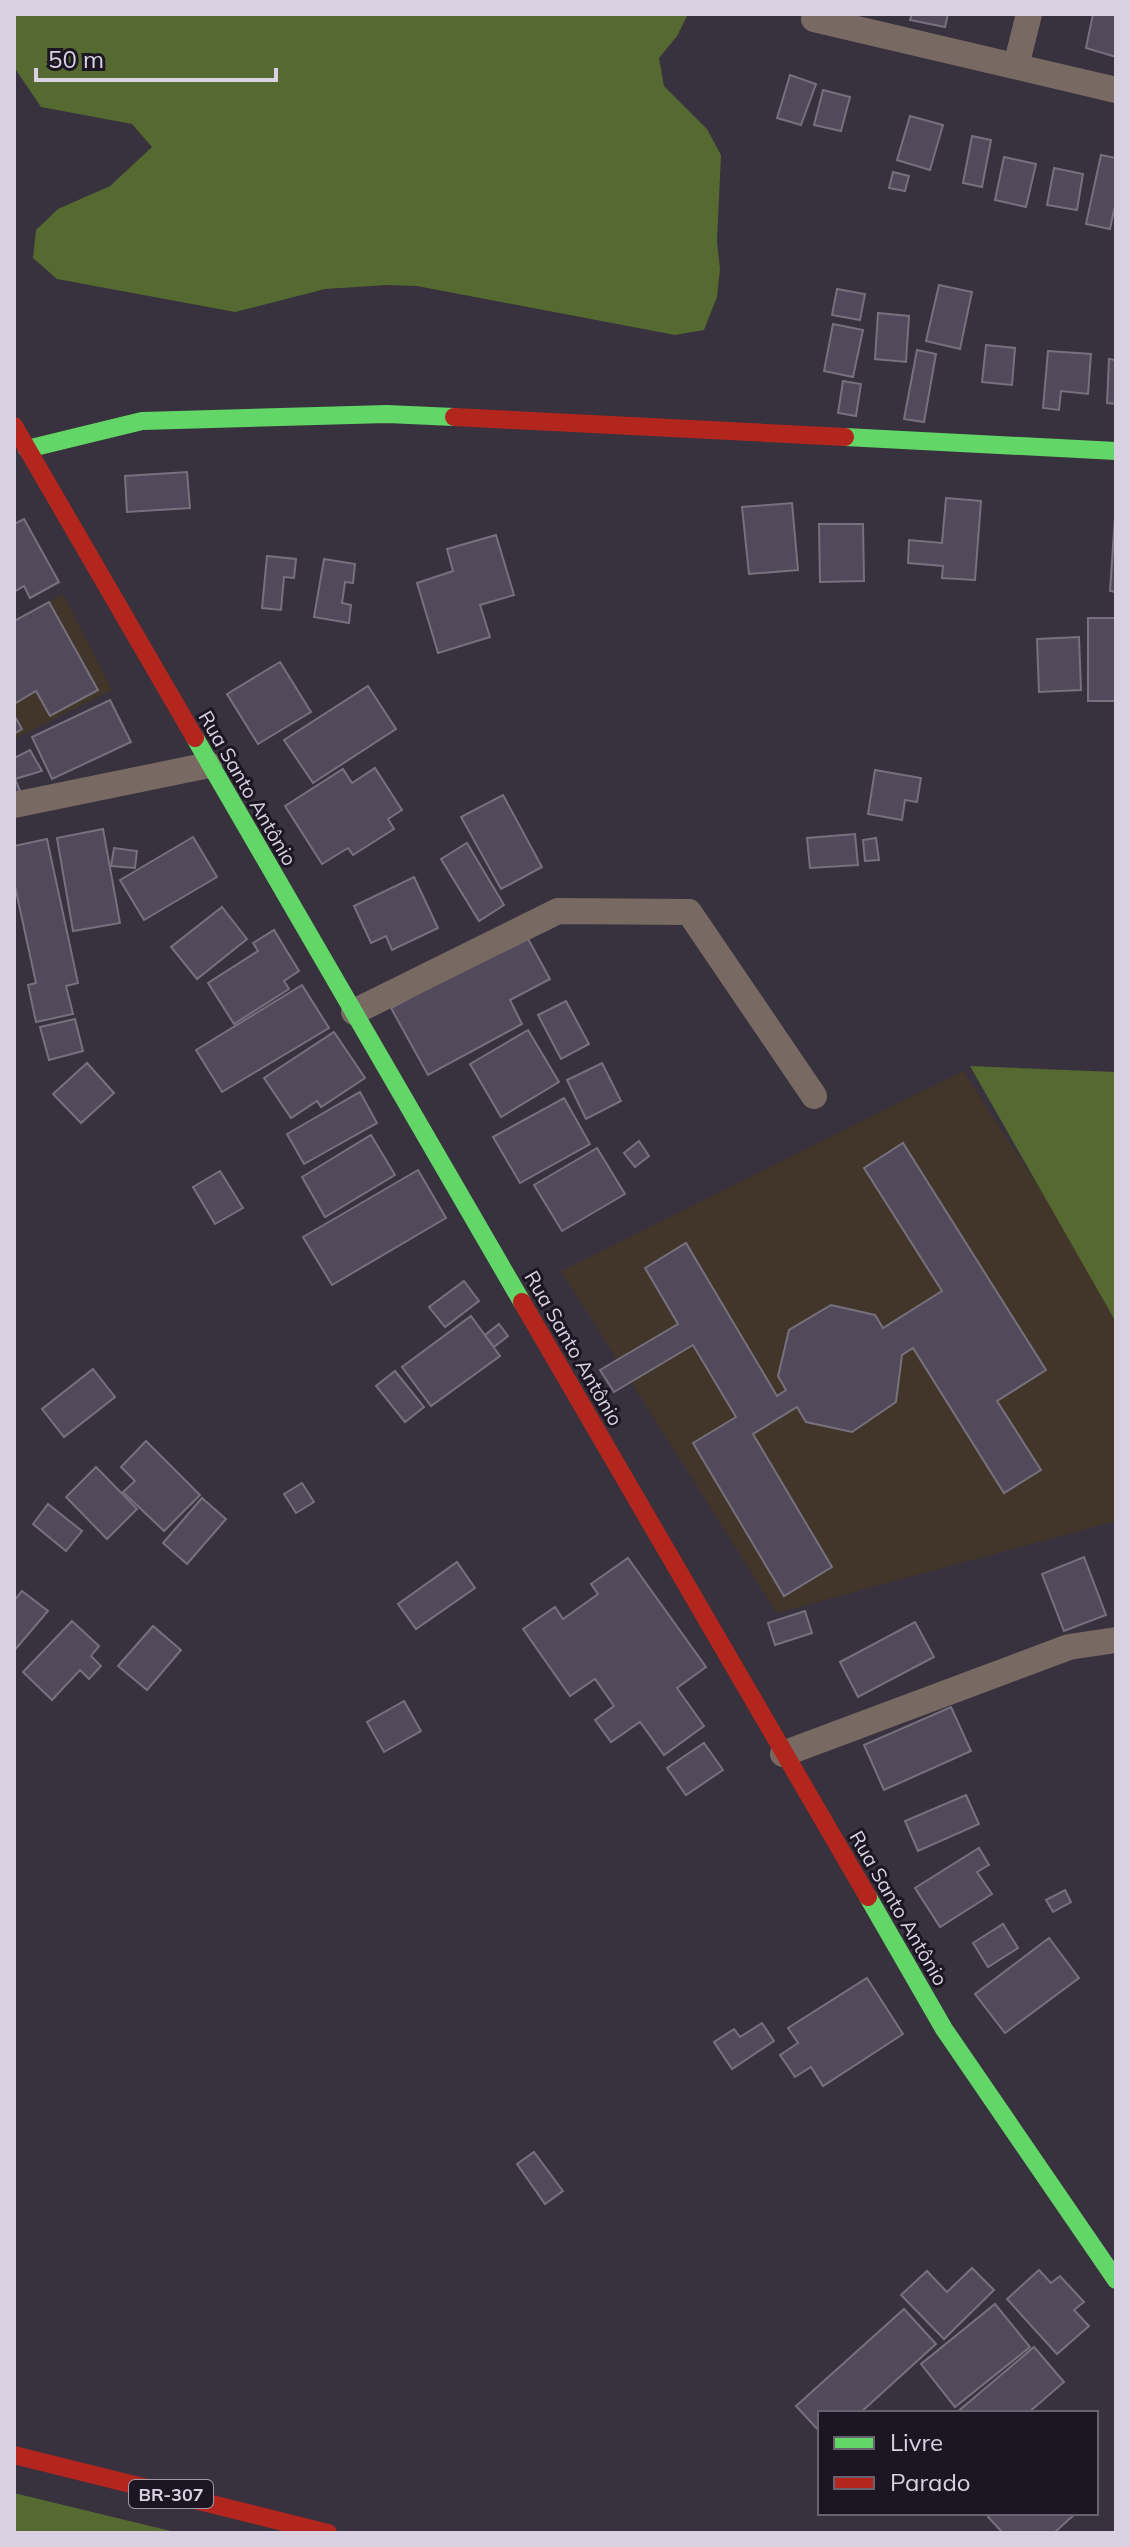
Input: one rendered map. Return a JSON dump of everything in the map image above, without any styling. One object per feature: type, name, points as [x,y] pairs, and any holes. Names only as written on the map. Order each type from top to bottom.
[{"type":"street","points":[[1016,66],[1029,14]]},
{"type":"street","points":[[814,19],[1116,90]]},
{"type":"street","points":[[27,449],[142,421],[387,414],[1116,451]]},
{"type":"street","name":"Rua Santo Antônio","points":[[14,426],[944,2029],[1116,2280]]},
{"type":"street","points":[[14,805],[209,765]]},
{"type":"street","points":[[354,1012],[558,911],[689,912],[814,1096]]},
{"type":"street","points":[[783,1754],[1069,1647],[1116,1640]]},
{"type":"street","name":"BR-307","points":[[14,2455],[328,2533]]},
{"type":"shaded area","points":[[63,594],[112,690],[14,739],[14,620]]},
{"type":"shaded area","points":[[963,1071],[1116,1305],[1116,1521],[777,1613],[561,1271]]},
{"type":"green space","points":[[14,14],[688,14],[677,36],[659,58],[664,86],[707,129],[721,155],[717,241],[720,269],[717,297],[704,330],[675,335],[417,286],[325,289],[235,312],[57,279],[33,258],[36,230],[58,209],[110,186],[152,147],[132,124],[41,107],[14,67]]},
{"type":"green space","points":[[970,1066],[1116,1072],[1116,1322]]},
{"type":"green space","points":[[14,2493],[179,2533],[14,2533]]},
{"type":"building","points":[[912,14],[948,14],[945,27],[910,20]]},
{"type":"building","points":[[1093,14],[1116,14],[1116,57],[1086,48]]},
{"type":"building","points":[[790,75],[816,84],[801,125],[777,118]]},
{"type":"building","points":[[823,90],[850,97],[841,131],[814,125]]},
{"type":"building","points":[[910,116],[943,125],[930,170],[897,160]]},
{"type":"building","points":[[972,136],[991,140],[982,187],[963,183]]},
{"type":"building","points":[[1101,155],[1116,158],[1116,201],[1110,229],[1086,224]]},
{"type":"building","points":[[1004,157],[1036,164],[1026,207],[995,200]]},
{"type":"building","points":[[1054,168],[1083,174],[1077,210],[1047,205]]},
{"type":"building","points":[[893,172],[909,176],[905,191],[889,188]]},
{"type":"building","points":[[939,285],[972,292],[960,349],[926,341]]},
{"type":"building","points":[[837,289],[865,294],[860,320],[832,315]]},
{"type":"building","points":[[878,313],[909,316],[906,362],[875,359]]},
{"type":"building","points":[[833,324],[863,330],[853,377],[824,371]]},
{"type":"building","points":[[986,345],[1015,348],[1012,385],[982,382]]},
{"type":"building","points":[[917,350],[936,354],[924,422],[904,419]]},
{"type":"building","points":[[1048,351],[1091,354],[1088,394],[1061,391],[1059,410],[1043,408]]},
{"type":"building","points":[[1109,359],[1116,360],[1116,404],[1107,403]]},
{"type":"building","points":[[843,381],[861,384],[856,416],[838,413]]},
{"type":"building","points":[[187,472],[190,508],[127,512],[125,476]]},
{"type":"building","points":[[946,498],[981,501],[975,580],[942,578],[943,566],[908,563],[909,540],[942,543]]},
{"type":"building","points":[[792,503],[798,570],[749,574],[742,507]]},
{"type":"building","points":[[1116,517],[1116,592],[1110,591]]},
{"type":"building","points":[[24,519],[59,582],[30,598],[24,586],[14,592],[14,524]]},
{"type":"building","points":[[819,524],[863,524],[864,581],[820,582]]},
{"type":"building","points":[[496,535],[514,595],[480,605],[490,637],[438,653],[417,583],[453,571],[447,549]]},
{"type":"building","points":[[267,556],[296,559],[294,578],[284,577],[281,610],[262,608]]},
{"type":"building","points":[[324,559],[355,564],[353,583],[345,582],[342,603],[351,605],[349,623],[314,617]]},
{"type":"building","points":[[49,602],[98,690],[50,716],[36,691],[14,704],[14,621]]},
{"type":"building","points":[[1088,618],[1116,618],[1116,701],[1088,701]]},
{"type":"building","points":[[1079,637],[1081,690],[1039,692],[1037,639]]},
{"type":"building","points":[[280,662],[311,712],[258,744],[227,694]]},
{"type":"building","points":[[368,686],[396,729],[313,783],[284,740]]},
{"type":"building","points":[[110,700],[131,742],[52,779],[32,737]]},
{"type":"building","points":[[14,715],[22,729],[14,734]]},
{"type":"building","points":[[30,750],[42,771],[15,779],[21,793],[14,794],[14,758]]},
{"type":"building","points":[[375,768],[402,810],[388,819],[394,829],[353,855],[348,848],[322,864],[285,806],[343,769],[352,783]]},
{"type":"building","points":[[875,770],[921,778],[917,802],[905,800],[902,820],[868,814]]},
{"type":"building","points":[[503,795],[542,867],[501,889],[461,817]]},
{"type":"building","points":[[103,829],[120,923],[73,931],[57,838]]},
{"type":"building","points":[[855,834],[858,865],[810,868],[807,838]]},
{"type":"building","points":[[193,837],[217,877],[144,920],[120,880]]},
{"type":"building","points":[[876,838],[879,860],[865,861],[863,840]]},
{"type":"building","points":[[47,839],[78,983],[66,986],[73,1014],[36,1022],[28,985],[36,983],[14,882],[14,846]]},
{"type":"building","points":[[467,843],[504,905],[479,921],[441,859]]},
{"type":"building","points":[[114,848],[137,851],[135,868],[111,866]]},
{"type":"building","points":[[414,877],[438,928],[392,950],[386,936],[371,943],[354,906]]},
{"type":"building","points":[[222,907],[247,939],[197,979],[171,947]]},
{"type":"building","points":[[274,930],[299,971],[284,981],[289,989],[234,1024],[208,983],[258,951],[253,943]]},
{"type":"building","points":[[526,935],[550,979],[510,1000],[522,1024],[428,1075],[391,1008]]},
{"type":"building","points":[[302,985],[329,1028],[222,1092],[196,1050]]},
{"type":"building","points":[[566,1001],[589,1044],[561,1059],[538,1015]]},
{"type":"building","points":[[75,1019],[83,1051],[49,1060],[40,1027]]},
{"type":"building","points":[[528,1030],[559,1082],[501,1117],[470,1064]]},
{"type":"building","points":[[334,1032],[365,1078],[321,1107],[317,1101],[291,1118],[264,1078]]},
{"type":"building","points":[[87,1063],[114,1093],[81,1123],[53,1094]]},
{"type":"building","points":[[602,1063],[621,1101],[586,1119],[567,1080]]},
{"type":"building","points":[[360,1092],[377,1123],[304,1164],[287,1134]]},
{"type":"building","points":[[564,1098],[590,1144],[520,1183],[493,1137]]},
{"type":"building","points":[[371,1135],[395,1175],[325,1217],[302,1177]]},
{"type":"building","points":[[639,1141],[649,1156],[635,1167],[624,1153]]},
{"type":"building","points":[[903,1143],[1046,1370],[997,1401],[1041,1470],[1004,1493],[913,1348],[902,1355],[896,1402],[852,1432],[806,1422],[797,1407],[753,1434],[832,1567],[784,1596],[693,1443],[736,1417],[693,1345],[614,1392],[600,1370],[678,1324],[645,1268],[686,1243],[777,1396],[786,1390],[778,1376],[789,1330],[831,1305],[875,1315],[883,1328],[942,1291],[864,1168]]},
{"type":"building","points":[[597,1148],[625,1194],[562,1231],[534,1185]]},
{"type":"building","points":[[418,1170],[446,1218],[332,1285],[303,1237]]},
{"type":"building","points":[[220,1171],[243,1208],[215,1224],[193,1187]]},
{"type":"building","points":[[464,1281],[479,1301],[445,1327],[429,1307]]},
{"type":"building","points":[[471,1316],[500,1356],[431,1406],[402,1367]]},
{"type":"building","points":[[499,1324],[508,1336],[494,1347],[485,1335]]},
{"type":"building","points":[[93,1369],[115,1397],[64,1437],[42,1409]]},
{"type":"building","points":[[395,1371],[424,1407],[405,1422],[376,1386]]},
{"type":"building","points":[[146,1441],[200,1495],[164,1531],[123,1492],[135,1481],[121,1467]]},
{"type":"building","points":[[96,1467],[137,1509],[107,1539],[66,1497]]},
{"type":"building","points":[[302,1483],[314,1502],[296,1513],[284,1494]]},
{"type":"building","points":[[202,1498],[226,1519],[187,1564],[163,1543]]},
{"type":"building","points":[[48,1504],[82,1531],[66,1551],[33,1524]]},
{"type":"building","points":[[1084,1557],[1106,1615],[1064,1631],[1042,1574]]},
{"type":"building","points":[[628,1558],[706,1667],[677,1688],[704,1726],[664,1755],[640,1722],[611,1742],[595,1720],[614,1706],[595,1679],[570,1696],[523,1629],[555,1607],[563,1619],[598,1594],[591,1584]]},
{"type":"building","points":[[457,1562],[475,1588],[416,1629],[398,1604]]},
{"type":"building","points":[[22,1591],[48,1611],[14,1651],[14,1601]]},
{"type":"building","points":[[805,1611],[812,1633],[775,1645],[768,1623]]},
{"type":"building","points":[[72,1621],[99,1646],[91,1656],[101,1666],[89,1679],[80,1670],[52,1700],[23,1672]]},
{"type":"building","points":[[915,1622],[934,1657],[858,1697],[840,1662]]},
{"type":"building","points":[[153,1626],[181,1650],[147,1690],[118,1666]]},
{"type":"building","points":[[404,1701],[421,1731],[384,1752],[367,1722]]},
{"type":"building","points":[[951,1707],[971,1751],[884,1790],[864,1745]]},
{"type":"building","points":[[704,1743],[723,1770],[686,1795],[667,1768]]},
{"type":"building","points":[[966,1795],[979,1824],[918,1851],[905,1821]]},
{"type":"building","points":[[979,1848],[989,1865],[977,1872],[992,1894],[940,1927],[915,1888]]},
{"type":"building","points":[[1065,1890],[1071,1902],[1053,1912],[1046,1900]]},
{"type":"building","points":[[1003,1924],[1018,1948],[988,1967],[973,1943]]},
{"type":"building","points":[[1049,1938],[1079,1978],[1005,2033],[975,1994]]},
{"type":"building","points":[[867,1978],[903,2034],[823,2086],[811,2067],[795,2077],[780,2055],[798,2043],[788,2028]]},
{"type":"building","points":[[762,2023],[774,2041],[732,2069],[714,2042],[734,2029],[740,2037]]},
{"type":"building","points":[[534,2152],[563,2191],[545,2204],[517,2164]]},
{"type":"building","points":[[972,2268],[994,2290],[944,2339],[901,2295],[927,2271],[947,2292]]},
{"type":"building","points":[[1039,2270],[1051,2283],[1060,2276],[1084,2302],[1074,2310],[1089,2326],[1057,2354],[1007,2299]]},
{"type":"building","points":[[995,2304],[1030,2347],[955,2407],[921,2364]]},
{"type":"building","points":[[904,2309],[936,2344],[862,2411],[818,2411],[818,2430],[796,2406]]},
{"type":"building","points":[[1034,2347],[1064,2382],[1030,2411],[958,2411]]},
{"type":"building","points":[[1074,2515],[1054,2533],[1003,2533],[988,2517]]},
{"type":"traffic: fast","points":[[27,449],[142,421],[387,414],[454,417]]},
{"type":"traffic: fast","points":[[845,437],[1116,451]]},
{"type":"traffic: fast","points":[[195,738],[522,1302]]},
{"type":"traffic: fast","points":[[868,1897],[944,2029],[1116,2280]]},
{"type":"traffic: jam","points":[[454,417],[845,437]]},
{"type":"traffic: jam","points":[[14,426],[195,738]]},
{"type":"traffic: jam","points":[[522,1302],[868,1897]]},
{"type":"traffic: jam","points":[[14,2455],[328,2533]]}]
